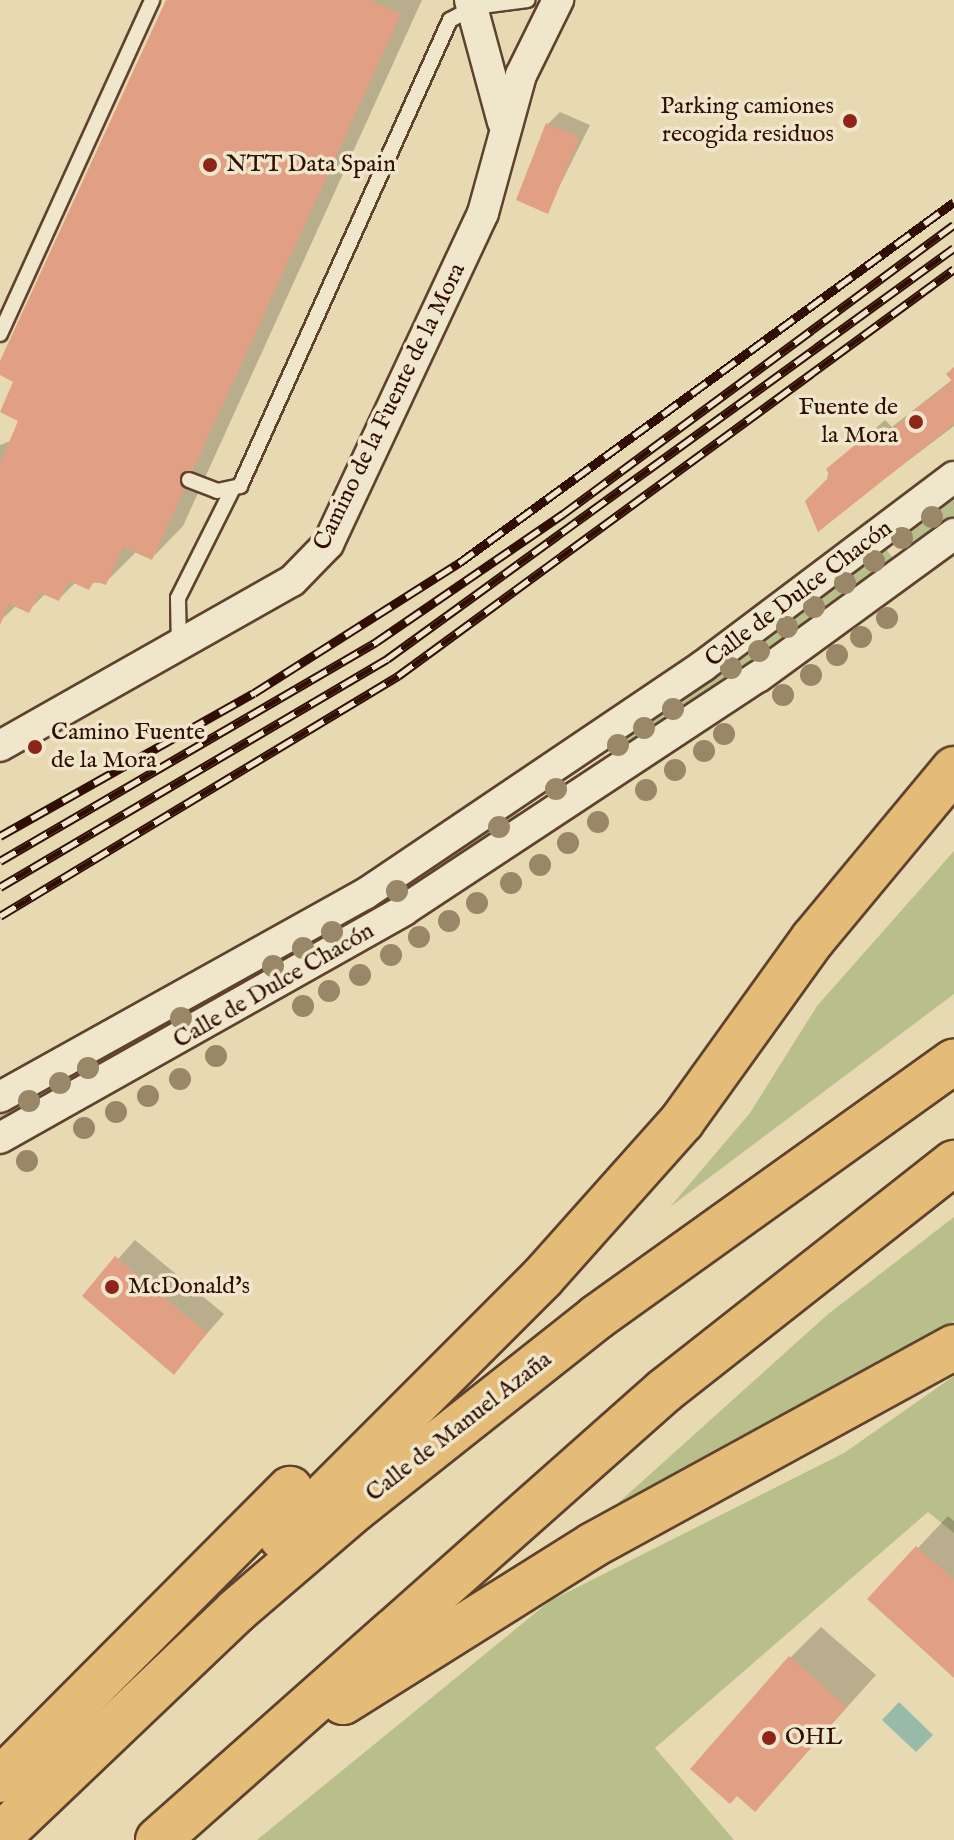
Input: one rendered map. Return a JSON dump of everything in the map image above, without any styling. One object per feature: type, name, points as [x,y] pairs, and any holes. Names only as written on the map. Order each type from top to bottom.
[{"type":"highway","points":[[236,1611],[267,1553],[604,1207],[682,1121],[813,939],[954,769]]},
{"type":"highway","name":"Calle de Manuel Azaña","points":[[0,1836],[236,1611],[597,1317],[954,1061]]},
{"type":"highway","points":[[158,1840],[664,1391],[954,1163]]},
{"type":"highway","points":[[0,1780],[295,1484],[529,1265],[604,1207]]},
{"type":"highway","points":[[267,1743],[427,1653],[593,1545],[954,1347]]},
{"type":"street","name":"Camino de la Fuente de la Mora","points":[[2,744],[292,581],[328,544],[483,213],[521,75],[558,0]]},
{"type":"street","points":[[472,4],[504,132]]},
{"type":"street","name":"Calle de Dulce Chacón","points":[[0,1097],[351,902],[523,791],[954,477]]},
{"type":"street","name":"Calle de Dulce Chacón","points":[[0,1138],[241,1008],[541,821],[954,534]]},
{"type":"street","points":[[523,791],[541,821]]},
{"type":"lane","points":[[0,334],[152,0]]},
{"type":"lane","points":[[179,647],[178,598],[231,492],[240,486],[412,93],[450,20],[472,4],[528,0]]},
{"type":"lane","points":[[189,480],[231,492]]},
{"type":"green space","points":[[954,490],[954,518],[907,548],[896,535]]},
{"type":"green space","points":[[883,545],[893,558],[729,681],[620,756],[608,741]]},
{"type":"green space","points":[[516,810],[522,819],[367,917],[395,882]]},
{"type":"green space","points":[[954,851],[954,994],[670,1207],[750,1113],[817,1006]]},
{"type":"green space","points":[[205,997],[213,1005],[0,1124],[0,1107]]},
{"type":"green space","points":[[954,1217],[954,1321],[617,1504],[827,1315]]},
{"type":"green space","points":[[954,1376],[954,1533],[928,1512],[655,1748],[734,1840],[257,1840],[550,1601],[844,1453]]},
{"type":"shaded area","points":[[899,1702],[933,1735],[916,1752],[882,1720]]},
{"type":"building","name":"NTT Data Spain","points":[[166,0],[370,0],[401,14],[152,560],[123,547],[106,585],[94,581],[89,590],[69,581],[59,601],[40,593],[29,613],[9,604],[0,625],[0,464],[18,421],[0,412],[13,382],[0,375],[0,361]]},
{"type":"building","points":[[546,123],[580,137],[548,214],[516,200]]},
{"type":"building","points":[[954,367],[954,424],[818,532],[805,501],[830,476],[826,469],[866,436],[873,443],[952,381],[946,374]]},
{"type":"building","points":[[115,1256],[207,1333],[174,1375],[82,1296]]},
{"type":"building","points":[[916,1546],[954,1580],[954,1678],[867,1599]]},
{"type":"building","name":"OHL","points":[[789,1656],[847,1707],[755,1812],[737,1796],[730,1804],[690,1769]]},
{"type":"railway","points":[[0,836],[254,693],[459,563],[954,202]]},
{"type":"railway","points":[[0,861],[376,642],[563,514],[954,225]]},
{"type":"railway","points":[[0,887],[387,659],[954,248]]},
{"type":"railway","points":[[0,916],[398,676],[954,269]]},
{"type":"place","name":"Parking camiones recogida residuos","points":[[850,121]]},
{"type":"place","name":"NTT Data Spain","points":[[210,165]]},
{"type":"place","name":"Fuente de la Mora","points":[[916,422]]},
{"type":"place","name":"Camino Fuente de la Mora","points":[[35,747]]},
{"type":"place","name":"McDonald's","points":[[112,1287]]},
{"type":"place","name":"OHL","points":[[769,1738]]}]
